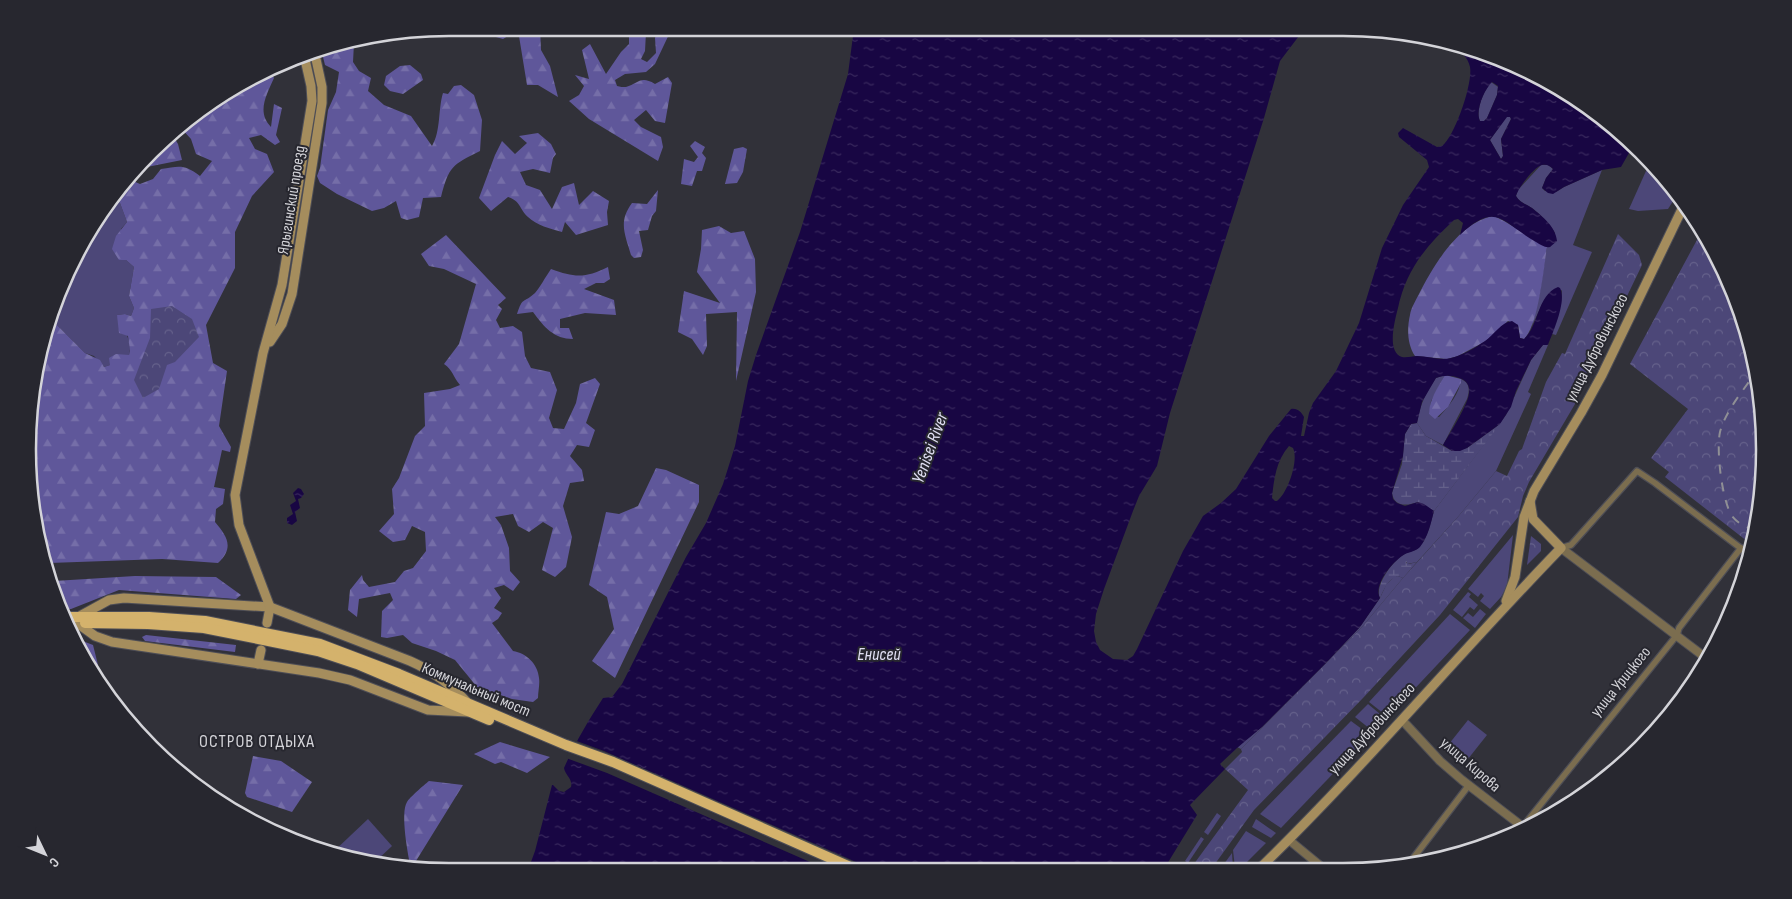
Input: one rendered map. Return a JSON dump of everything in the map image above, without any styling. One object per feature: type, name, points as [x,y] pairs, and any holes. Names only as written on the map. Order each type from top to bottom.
[{"type":"highway","name":"Коммунальный мост","points":[[74,621],[149,617],[205,620],[320,644],[356,657],[468,708],[617,770],[828,863]]},
{"type":"highway","name":"Коммунальный мост","points":[[542,738],[613,762],[841,863]]},
{"type":"main road","name":"Ярыгинский проезд","points":[[265,348],[282,324],[292,294],[322,103],[322,87],[316,58]]},
{"type":"main road","name":"Ярыгинский проезд","points":[[270,607],[239,525],[235,495],[265,348],[280,292],[312,101],[306,62]]},
{"type":"main road","name":"улица Дубровинского","points":[[1503,608],[1511,592],[1515,577],[1524,517],[1530,501],[1541,478],[1581,413],[1602,374],[1680,212]]},
{"type":"main road","points":[[280,292],[292,294]]},
{"type":"main road","points":[[1530,501],[1533,519],[1561,548]]},
{"type":"main road","name":"улица Дубровинского","points":[[1265,863],[1402,720],[1503,608],[1561,548]]},
{"type":"main road","points":[[113,598],[270,607],[410,660],[428,669],[450,685],[468,708],[428,710],[350,680],[319,673],[112,642],[95,636],[74,621],[113,598]]},
{"type":"main road","points":[[267,623],[270,607]]},
{"type":"main road","points":[[258,664],[261,650]]},
{"type":"street","name":"улица Дубровинского","points":[[1561,548],[1571,544],[1637,471],[1740,548]]},
{"type":"street","points":[[1561,548],[1701,654]]},
{"type":"street","points":[[1740,548],[1743,550]]},
{"type":"street","name":"улица Урицкого","points":[[1531,817],[1677,635],[1679,628],[1740,548]]},
{"type":"street","name":"улица Кирова","points":[[1402,720],[1440,761],[1517,824]]},
{"type":"street","points":[[1415,856],[1469,785]]},
{"type":"street","points":[[1289,840],[1317,863]]},
{"type":"green space","points":[[492,36],[508,36],[503,39]]},
{"type":"green space","points":[[519,36],[540,36],[541,50],[550,66],[558,97],[538,85],[527,85]]},
{"type":"green space","points":[[629,36],[646,36],[645,51],[641,59],[647,62],[656,53],[656,36],[668,36],[655,64],[646,72],[625,74],[615,80],[617,86],[623,87],[642,80],[655,84],[668,77],[672,83],[665,123],[655,121],[646,110],[634,120],[641,127],[661,137],[663,147],[658,161],[589,119],[569,101],[579,95],[584,86],[575,75],[589,79],[582,50],[590,44],[606,74],[629,44]]},
{"type":"green space","points":[[354,48],[353,62],[359,71],[371,78],[368,91],[384,105],[411,116],[432,146],[437,134],[443,93],[448,94],[454,86],[461,85],[474,95],[482,120],[480,151],[453,168],[449,173],[441,197],[423,198],[419,217],[407,220],[401,218],[396,201],[384,208],[372,211],[337,194],[320,183],[317,176],[320,168],[328,110],[336,92],[339,72],[325,65],[323,56]]},
{"type":"green space","points":[[410,65],[421,74],[423,80],[403,94],[390,91],[384,85],[386,76],[400,66]]},
{"type":"green space","points":[[273,76],[274,78],[264,103],[264,115],[271,127],[274,104],[282,108],[276,135],[280,142],[275,145],[261,135],[249,138],[255,149],[267,154],[274,172],[252,196],[235,232],[235,268],[206,325],[213,363],[227,371],[219,426],[231,447],[230,452],[222,450],[214,487],[225,489],[223,504],[216,509],[215,522],[226,538],[228,547],[223,558],[218,563],[162,559],[52,563],[40,503],[36,450],[37,422],[44,369],[56,324],[85,353],[100,360],[104,367],[110,365],[109,358],[116,354],[129,355],[128,336],[119,333],[117,315],[125,314],[131,316],[134,308],[129,296],[134,267],[126,260],[119,260],[112,249],[116,236],[127,222],[119,202],[135,182],[140,184],[153,179],[161,169],[182,167],[190,169],[200,176],[212,161],[196,154],[191,139],[185,132],[198,122],[220,106]]},
{"type":"green space","points":[[1491,82],[1498,87],[1497,95],[1487,118],[1484,121],[1480,121],[1481,101]]},
{"type":"green space","points":[[1507,116],[1511,119],[1501,139],[1503,156],[1501,159],[1490,140]]},
{"type":"green space","points":[[538,133],[551,144],[556,154],[553,158],[550,173],[533,169],[520,172],[526,185],[540,190],[552,209],[562,187],[574,183],[579,205],[593,191],[609,201],[607,212],[608,225],[576,235],[565,222],[562,232],[531,220],[518,203],[508,197],[491,211],[479,198],[502,141],[515,154],[527,143],[519,136]]},
{"type":"green space","points":[[176,140],[182,160],[148,167]]},
{"type":"green space","points":[[695,141],[705,147],[702,153],[706,158],[702,171],[697,171],[692,186],[681,184],[684,159],[694,162],[698,157],[690,146]]},
{"type":"green space","points":[[743,147],[747,149],[743,172],[737,183],[725,184],[734,149]]},
{"type":"green space","points":[[1541,165],[1548,165],[1553,169],[1546,178],[1542,188],[1545,191],[1556,192],[1602,170],[1573,245],[1592,252],[1556,335],[1552,334],[1561,304],[1562,290],[1542,304],[1532,326],[1540,292],[1547,247],[1550,247],[1555,233],[1542,216],[1521,202],[1516,196],[1518,190]]},
{"type":"green space","points":[[1647,170],[1673,202],[1668,209],[1638,211],[1629,209]]},
{"type":"green space","points":[[658,190],[656,211],[652,216],[648,230],[639,231],[643,250],[641,257],[634,258],[631,255],[625,234],[625,216],[632,203],[647,204]]},
{"type":"green space","points":[[119,202],[127,222],[121,229],[126,260],[134,267],[129,296],[134,308],[131,316],[125,314],[117,315],[129,340],[129,356],[104,367],[94,356],[85,353],[56,324],[79,267],[106,220]]},
{"type":"green space","points":[[1494,216],[1547,247],[1540,296],[1529,332],[1524,339],[1520,338],[1518,325],[1508,321],[1486,341],[1458,356],[1447,359],[1415,356],[1409,341],[1409,320],[1412,307],[1425,283],[1440,258],[1459,235],[1470,226]]},
{"type":"green space","points":[[719,226],[731,233],[744,231],[755,259],[756,292],[736,381],[737,312],[706,314],[707,346],[703,355],[692,339],[678,332],[684,291],[720,303],[697,272],[702,230]]},
{"type":"green space","points":[[1618,234],[1639,255],[1642,265],[1575,404],[1529,482],[1523,496],[1518,517],[1440,615],[1363,698],[1254,810],[1216,863],[1195,863],[1248,790],[1225,769],[1242,752],[1241,749],[1362,627],[1496,471],[1507,476],[1519,451],[1522,449],[1546,382],[1562,353],[1565,354]]},
{"type":"green space","points":[[446,235],[506,298],[498,305],[502,309],[496,320],[500,328],[513,326],[522,332],[525,356],[531,368],[550,372],[557,390],[549,418],[553,428],[564,429],[576,403],[580,384],[595,378],[600,384],[586,423],[595,430],[589,447],[577,445],[570,456],[582,470],[584,481],[570,483],[563,506],[572,537],[566,567],[555,577],[542,570],[553,528],[543,522],[529,532],[518,526],[513,514],[495,517],[501,525],[509,548],[510,571],[520,582],[513,591],[504,585],[494,588],[501,598],[494,608],[502,613],[492,623],[513,651],[527,657],[534,664],[539,680],[538,698],[533,702],[512,699],[477,687],[455,660],[412,643],[403,635],[387,638],[381,637],[382,611],[393,600],[390,593],[359,599],[357,617],[348,610],[350,590],[362,575],[363,580],[369,587],[395,582],[404,571],[413,568],[426,551],[425,532],[412,526],[405,540],[393,542],[379,531],[394,514],[392,489],[399,478],[415,436],[425,426],[424,393],[450,389],[460,385],[444,364],[459,344],[476,284],[444,269],[429,266],[421,254]]},
{"type":"green space","points":[[1698,239],[1724,291],[1742,343],[1748,369],[1755,422],[1756,450],[1755,477],[1746,540],[1665,477],[1669,472],[1651,458],[1688,409],[1630,364]]},
{"type":"green space","points":[[608,267],[610,279],[604,283],[596,283],[584,289],[614,300],[616,315],[585,313],[560,319],[560,328],[569,328],[573,339],[560,337],[550,331],[533,312],[517,314],[522,302],[535,293],[551,269],[580,276]]},
{"type":"green space","points":[[172,306],[192,319],[199,337],[175,362],[167,365],[159,389],[143,398],[134,380],[150,338],[151,309]]},
{"type":"green space","points":[[1543,345],[1548,345],[1528,392],[1531,394],[1496,471],[1417,562],[1407,564],[1407,560],[1424,541],[1434,511],[1506,415],[1531,360]]},
{"type":"green space","points":[[1445,375],[1431,401],[1429,414],[1439,417],[1456,394],[1461,379],[1468,385],[1469,390],[1467,399],[1443,445],[1426,436],[1417,423],[1429,388],[1436,378]]},
{"type":"green space","points":[[1445,375],[1461,379],[1461,383],[1448,407],[1435,419],[1429,414],[1431,404],[1434,394]]},
{"type":"green space","points":[[1417,423],[1426,436],[1452,451],[1467,448],[1500,424],[1434,511],[1418,502],[1405,505],[1398,503],[1393,498],[1392,493],[1402,464],[1405,434],[1411,424]]},
{"type":"green space","points":[[656,468],[666,470],[699,485],[699,502],[615,678],[592,661],[614,629],[607,597],[589,585],[606,512],[619,514],[638,506]]},
{"type":"green space","points":[[1513,535],[1507,586],[1501,597],[1490,609],[1480,601],[1484,596],[1481,593],[1478,597],[1468,589]]},
{"type":"green space","points":[[1531,536],[1541,544],[1541,551],[1527,565]]},
{"type":"green space","points":[[1418,549],[1406,563],[1417,562],[1403,578],[1398,576],[1389,582],[1380,598],[1379,593],[1382,581],[1390,568],[1403,555]]},
{"type":"green space","points":[[135,576],[216,577],[241,595],[236,599],[119,590],[68,609],[58,581]]},
{"type":"green space","points":[[1394,577],[1403,578],[1362,627],[1241,749],[1237,747],[1262,727],[1360,627],[1380,598],[1386,585]]},
{"type":"green space","points":[[1468,592],[1471,594],[1469,597],[1478,605],[1474,610],[1470,607],[1462,617],[1453,610]]},
{"type":"green space","points":[[1480,609],[1486,614],[1475,628],[1463,618],[1468,613],[1473,617]]},
{"type":"green space","points":[[1450,614],[1470,630],[1388,717],[1369,702]]},
{"type":"green space","points":[[146,635],[236,645],[235,652],[145,641],[142,637]]},
{"type":"green space","points":[[84,642],[93,645],[98,665],[92,656]]},
{"type":"green space","points":[[1368,704],[1386,719],[1374,732],[1355,717]]},
{"type":"green space","points":[[1468,720],[1487,735],[1464,764],[1445,749]]},
{"type":"green space","points":[[1351,721],[1370,735],[1281,828],[1260,814]]},
{"type":"green space","points":[[500,742],[550,757],[527,773],[501,762],[495,764],[474,754]]},
{"type":"green space","points":[[253,756],[281,761],[312,782],[292,812],[247,797],[245,793]]},
{"type":"green space","points":[[429,781],[463,785],[416,861],[409,861],[405,834],[405,807],[411,798]]},
{"type":"green space","points":[[1217,813],[1221,816],[1208,835],[1204,832]]},
{"type":"green space","points":[[368,819],[392,846],[381,857],[338,847]]},
{"type":"green space","points":[[1256,819],[1276,833],[1271,838],[1252,827]]},
{"type":"green space","points":[[1246,831],[1266,843],[1246,863],[1234,863],[1233,850]]},
{"type":"green space","points":[[1201,837],[1204,839],[1188,863],[1185,861]]},
{"type":"green space","points":[[1232,853],[1233,863],[1225,863]]},
{"type":"water","name":"Енисей","points":[[853,36],[1299,36],[1280,61],[1264,118],[1170,413],[1157,466],[1139,496],[1096,614],[1094,631],[1100,650],[1113,659],[1127,660],[1133,656],[1137,649],[1183,551],[1203,516],[1236,489],[1269,436],[1291,409],[1296,409],[1304,417],[1301,436],[1304,436],[1313,403],[1336,371],[1359,323],[1382,248],[1403,205],[1429,167],[1427,160],[1399,137],[1398,133],[1403,128],[1437,147],[1442,146],[1457,121],[1469,85],[1470,67],[1464,55],[1501,68],[1549,92],[1594,122],[1630,152],[1621,167],[1602,170],[1553,194],[1548,193],[1542,188],[1546,178],[1553,169],[1550,166],[1544,165],[1539,167],[1527,178],[1516,196],[1521,202],[1532,208],[1548,222],[1554,231],[1557,241],[1550,247],[1541,245],[1499,218],[1483,219],[1472,224],[1460,235],[1463,223],[1458,219],[1454,220],[1435,239],[1418,260],[1406,282],[1395,320],[1393,342],[1397,354],[1402,357],[1451,358],[1477,346],[1504,324],[1512,321],[1518,325],[1520,338],[1524,339],[1533,327],[1546,297],[1558,287],[1562,294],[1561,308],[1548,345],[1543,345],[1531,360],[1516,391],[1511,407],[1500,424],[1460,451],[1452,451],[1443,445],[1466,404],[1469,393],[1468,385],[1464,380],[1453,376],[1436,378],[1422,402],[1417,423],[1411,424],[1405,434],[1403,456],[1392,493],[1393,499],[1397,503],[1405,506],[1418,502],[1434,511],[1425,539],[1420,547],[1402,556],[1389,569],[1379,587],[1380,598],[1360,627],[1262,727],[1220,764],[1225,769],[1190,805],[1197,815],[1168,863],[531,863],[552,785],[559,791],[564,792],[571,787],[571,782],[564,768],[573,750],[603,698],[612,697],[622,684],[686,557],[706,523],[723,484],[735,446],[748,381],[800,232],[848,74]],"holes":[[[1492,82],[1498,86],[1497,95],[1487,118],[1484,121],[1480,121],[1481,101],[1486,90]],[[1507,117],[1511,119],[1501,139],[1503,156],[1501,159],[1490,140]],[[1289,446],[1293,448],[1295,460],[1291,476],[1285,491],[1275,501],[1272,498],[1278,464]]]},
{"type":"water","points":[[298,488],[304,494],[298,499],[300,508],[295,512],[297,521],[292,525],[287,523],[287,518],[293,514],[290,505],[296,501],[293,493]]},
{"type":"pier","points":[[574,740],[604,751],[858,863],[812,863],[607,773],[566,758]]},
{"type":"railway","points":[[1748,528],[1737,521],[1728,509],[1721,475],[1719,440],[1726,416],[1750,381]]},
{"type":"district","name":"ОСТРОВ ОТДЫХА","points":[[257,741]]},
{"type":"water label","name":"Yenisei River","points":[[930,448]]}]
